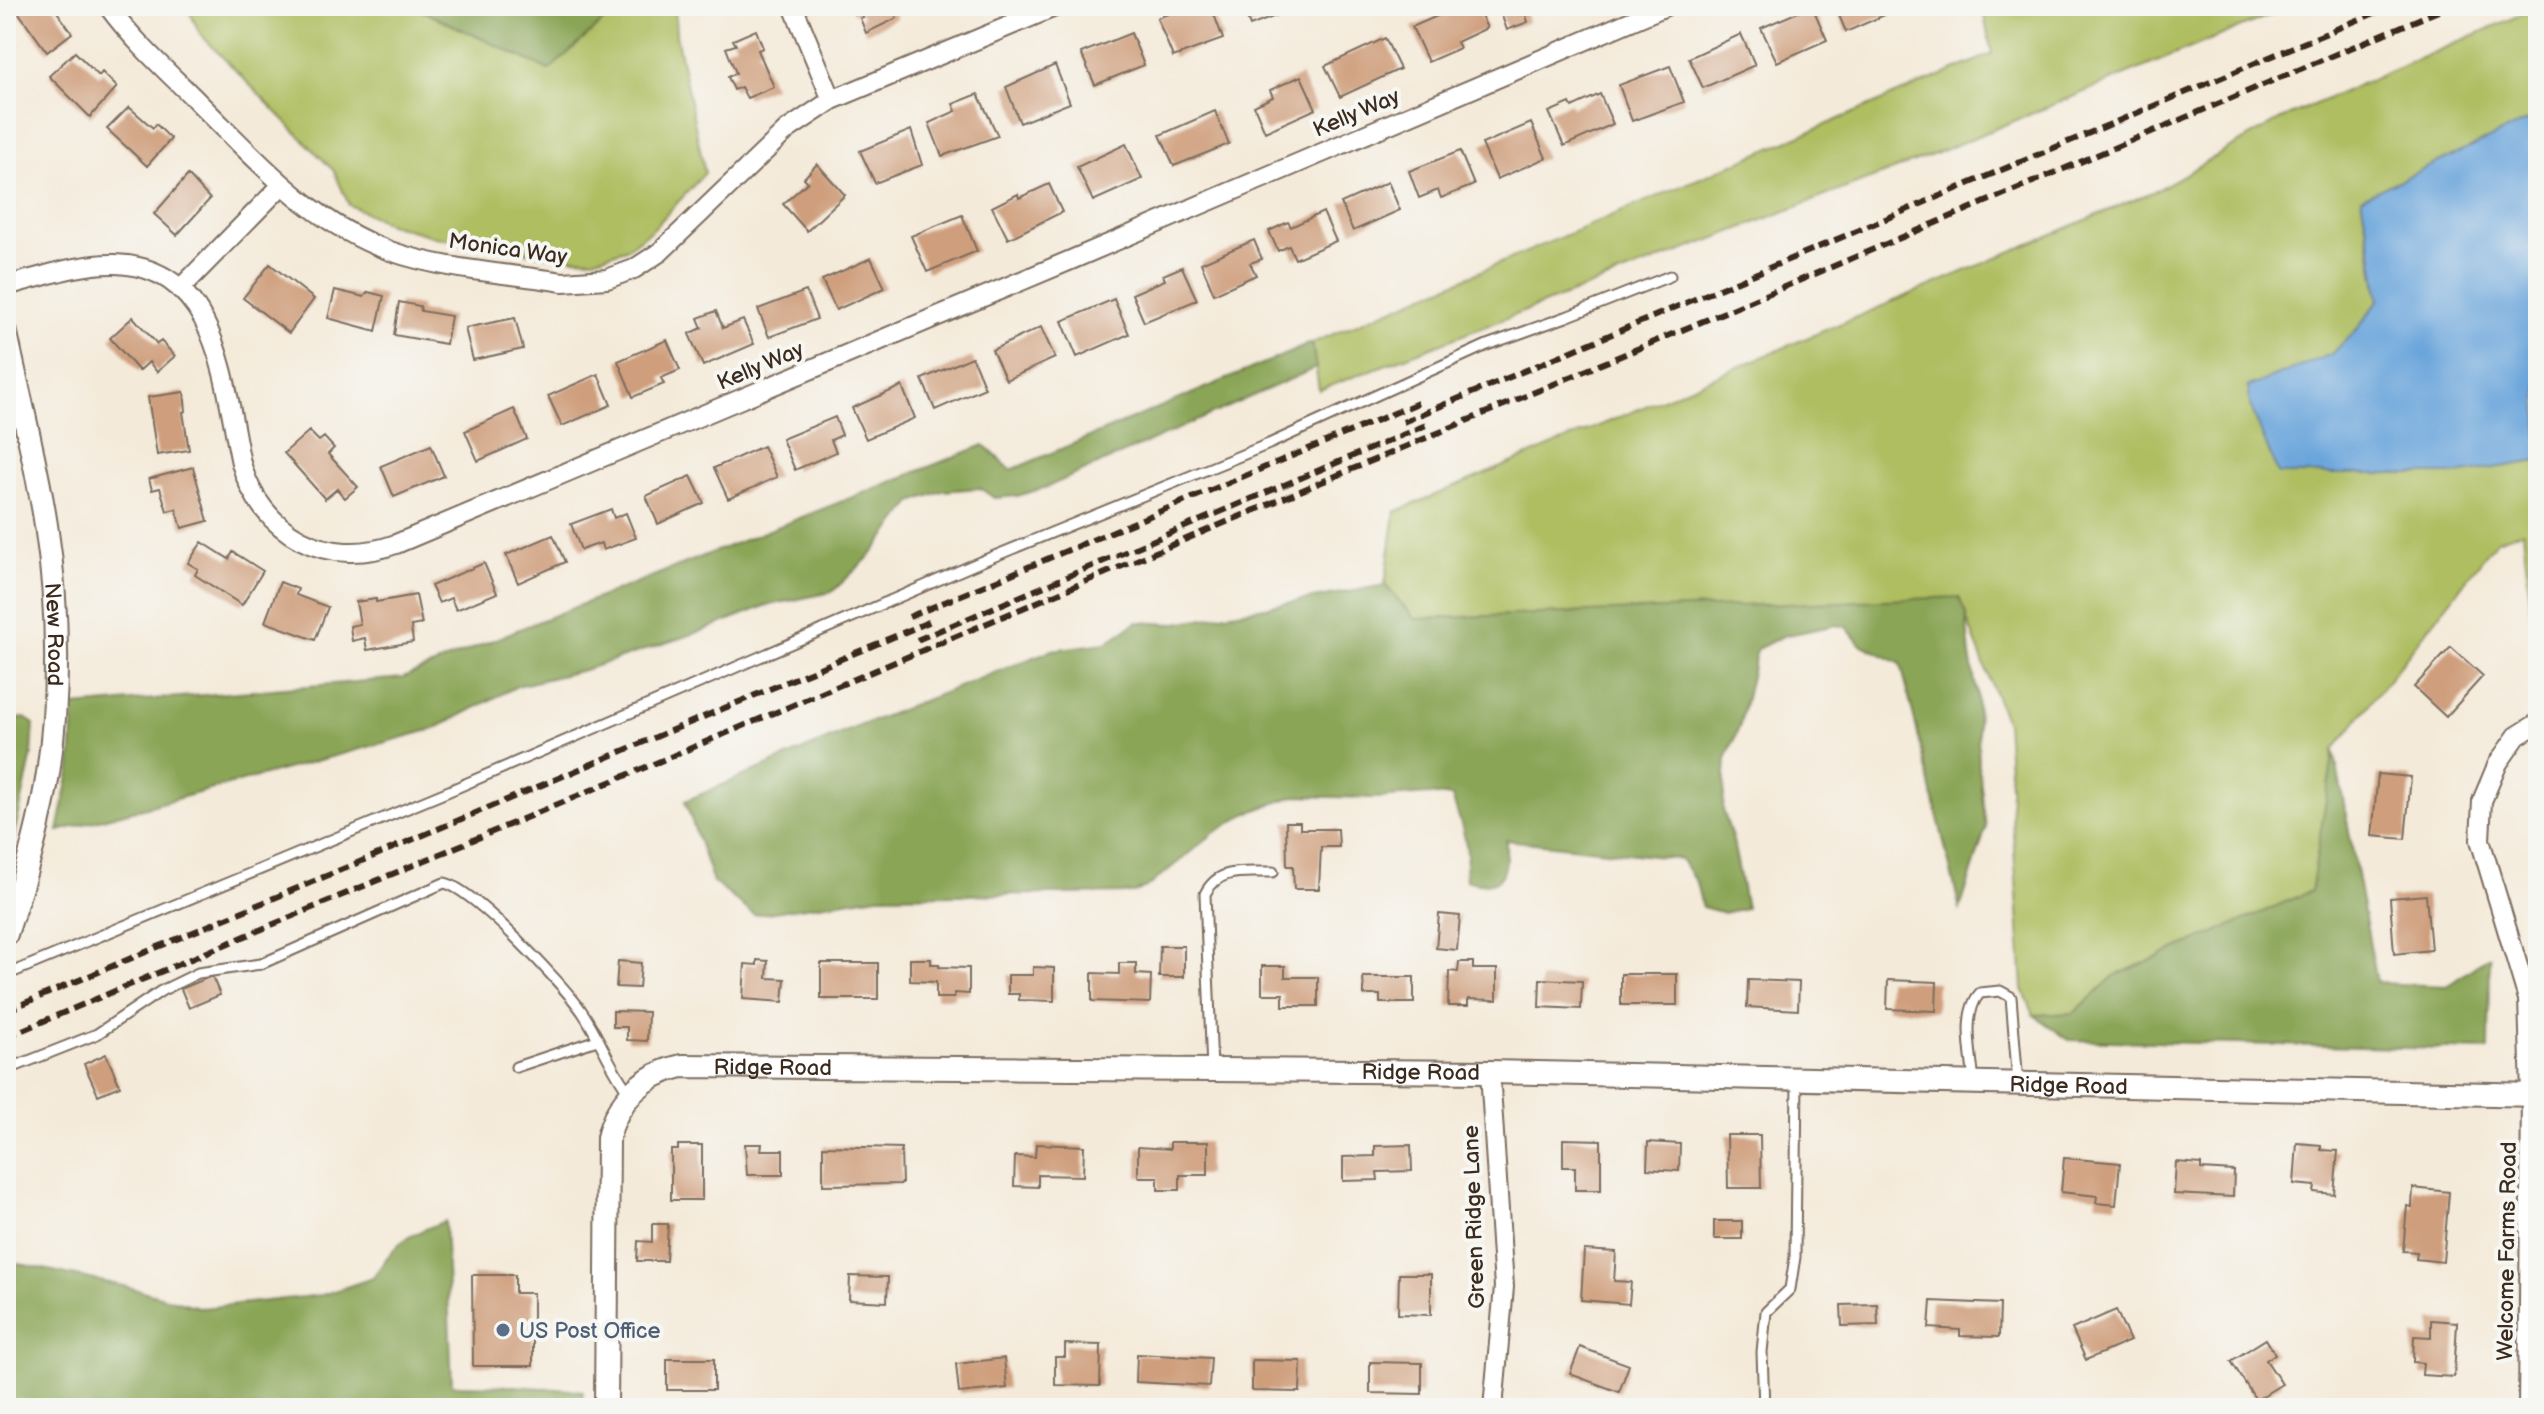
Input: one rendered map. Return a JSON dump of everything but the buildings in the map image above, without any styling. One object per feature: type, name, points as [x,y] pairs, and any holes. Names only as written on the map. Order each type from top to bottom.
[{"type":"street","name":"Monica Way","points":[[108,6],[130,35],[282,185],[343,229],[364,241],[406,256],[563,282],[593,281],[624,274],[660,252],[787,130],[832,100],[1057,6]]},
{"type":"street","points":[[793,6],[832,100]]},
{"type":"street","name":"Kelly Way","points":[[6,286],[86,267],[115,264],[152,272],[180,289],[197,307],[211,332],[244,474],[259,504],[281,528],[310,544],[342,552],[375,550],[396,544],[1057,267],[1634,12],[1666,6]]},
{"type":"street","points":[[180,289],[282,185]]},
{"type":"street","name":"New Road","points":[[6,333],[46,525],[54,623],[50,761],[35,840],[6,934]]},
{"type":"street","name":"Welcome Farms Road","points":[[2528,1408],[2534,1322],[2535,1094],[2528,999],[2480,840],[2482,801],[2498,763],[2517,736],[2538,723]]},
{"type":"street","name":"Ridge Road","points":[[606,1408],[607,1147],[613,1121],[630,1094],[656,1074],[673,1068],[700,1064],[1490,1072],[2535,1094]]},
{"type":"street","name":"Green Ridge Lane","points":[[1490,1072],[1504,1287],[1493,1408]]},
{"type":"lane","points":[[6,975],[463,785],[980,562],[1269,444],[1487,345],[1670,276]]},
{"type":"lane","points":[[1212,1070],[1205,894],[1211,882],[1222,874],[1273,872]]},
{"type":"lane","points":[[6,1070],[97,1034],[161,991],[198,973],[261,964],[444,883],[452,884],[472,898],[562,986],[585,1016],[615,1075],[630,1094]]},
{"type":"lane","points":[[1974,1083],[1970,1015],[1973,1003],[1980,993],[2000,991],[2011,997],[2018,1084]]},
{"type":"lane","points":[[516,1067],[597,1040]]},
{"type":"lane","points":[[1764,1408],[1762,1352],[1766,1312],[1790,1289],[1795,1257],[1797,1079]]},
{"type":"green space","points":[[187,6],[412,6],[549,70],[620,6],[675,6],[676,35],[705,173],[654,228],[626,249],[593,259],[555,257],[439,238],[389,224],[349,205],[334,171],[200,34]]},
{"type":"green space","points":[[412,6],[620,6],[549,70]]},
{"type":"green space","points":[[1982,6],[2292,6],[1927,157],[1319,390],[1312,343],[1992,54]]},
{"type":"green space","points":[[2538,7],[2538,116],[2361,198],[2379,300],[2359,327],[2332,354],[2248,387],[2457,474],[2538,461],[2538,683],[2523,531],[2497,540],[2334,750],[2312,891],[2114,976],[2074,1013],[2034,1015],[2023,989],[2006,723],[1959,598],[1415,619],[1385,585],[1395,512],[2157,190],[2281,119]]},
{"type":"green space","points":[[1312,343],[1316,368],[1047,487],[1017,496],[994,498],[980,488],[942,491],[912,502],[871,555],[832,592],[765,606],[702,631],[584,670],[517,686],[434,729],[58,831],[71,767],[74,706],[403,678],[984,445],[1011,470]]},
{"type":"green space","points":[[1385,585],[1415,619],[1959,597],[1966,614],[1977,693],[1979,769],[1986,828],[1960,909],[1901,664],[1860,644],[1846,627],[1836,625],[1783,636],[1757,649],[1740,725],[1726,759],[1723,810],[1733,841],[1746,908],[1724,913],[1702,907],[1696,882],[1681,859],[1506,840],[1506,862],[1501,877],[1489,883],[1466,880],[1466,847],[1452,797],[1428,794],[1375,798],[1294,796],[1248,813],[1215,832],[1150,885],[1134,893],[878,896],[754,915],[713,882],[685,801],[847,731],[1052,650],[1106,643],[1137,622],[1172,624]]},
{"type":"green space","points":[[25,718],[34,724],[32,754],[12,846],[6,850],[6,720]]},
{"type":"green space","points":[[2334,750],[2377,983],[2447,986],[2490,956],[2489,1050],[2069,1040],[2034,1015],[2074,1013],[2114,976],[2311,891]]},
{"type":"green space","points":[[445,1221],[452,1385],[583,1391],[583,1408],[6,1408],[6,1261],[128,1287],[202,1308],[322,1295],[373,1278],[403,1241]]},
{"type":"water","points":[[2538,116],[2538,461],[2457,474],[2278,474],[2250,405],[2248,387],[2332,354],[2359,327],[2379,300],[2361,198]]},
{"type":"railway","points":[[1403,422],[2391,6]]},
{"type":"railway","points":[[6,1037],[2450,6]]},
{"type":"railway","points":[[909,617],[1418,403]]},
{"type":"railway","points":[[917,640],[1426,425]]},
{"type":"railway","points":[[6,1011],[931,621]]},
{"type":"place","name":"US Post Office","points":[[503,1330]]}]
